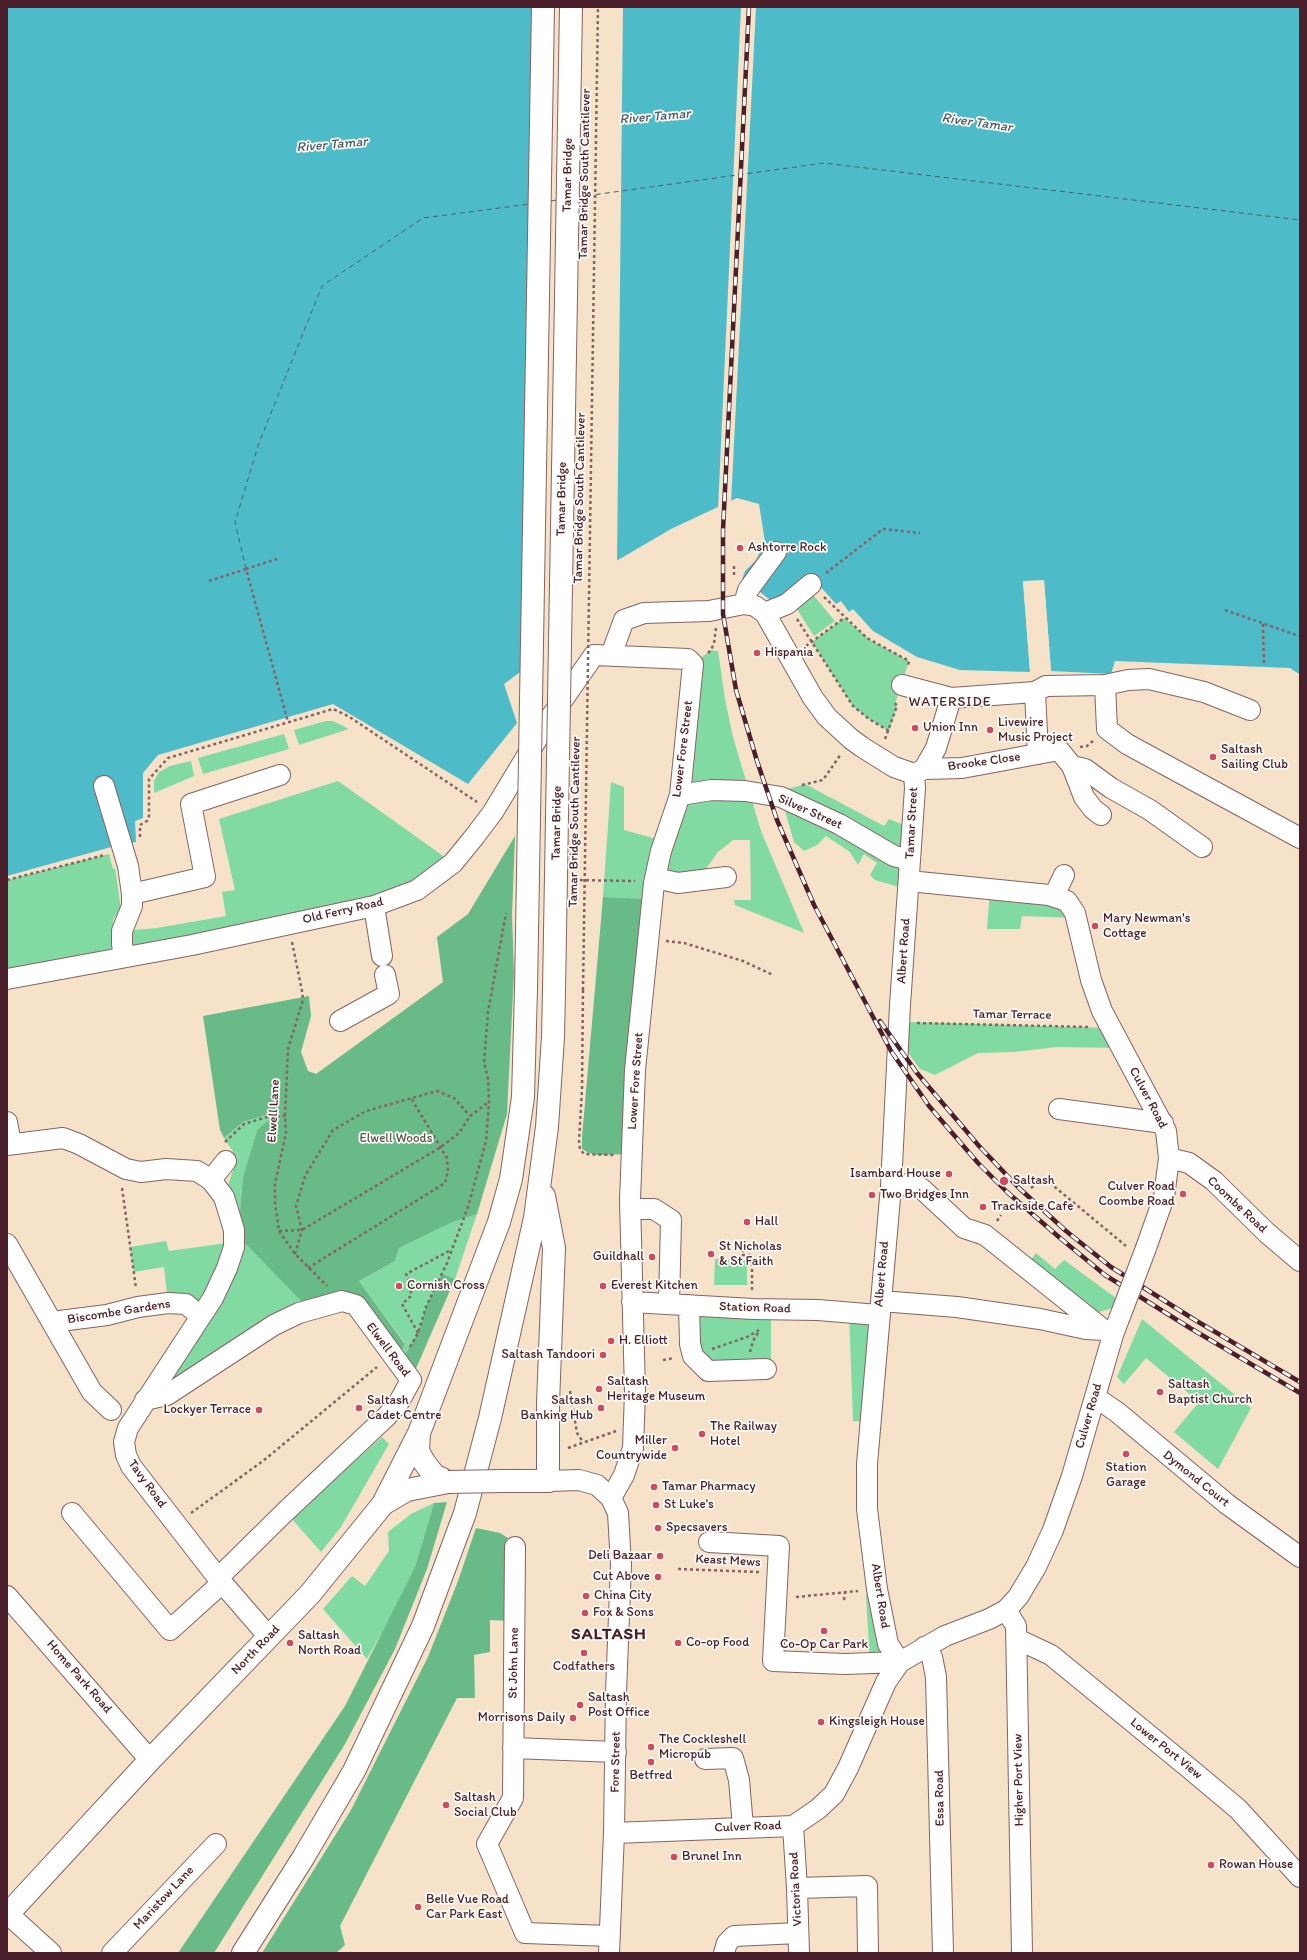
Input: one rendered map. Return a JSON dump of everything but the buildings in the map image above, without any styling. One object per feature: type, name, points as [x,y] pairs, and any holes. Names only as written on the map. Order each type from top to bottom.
[{"type":"main road","points":[[383,1504],[419,1432],[498,1222],[511,1179],[523,1096],[542,7]]},
{"type":"main road","name":"Tamar Bridge","points":[[541,1182],[553,1045],[571,7]]},
{"type":"main road","points":[[541,1182],[554,1248],[548,1403],[549,1471]]},
{"type":"main road","points":[[242,1953],[303,1858],[354,1771],[423,1626],[468,1499],[490,1418],[519,1293],[541,1182]]},
{"type":"main road","points":[[419,1432],[418,1452],[434,1475],[448,1482]]},
{"type":"main road","name":"North Road","points":[[8,1914],[150,1760],[310,1594],[383,1504],[407,1490],[448,1482],[503,1481],[549,1471]]},
{"type":"street","points":[[744,604],[748,590],[776,552]]},
{"type":"street","points":[[611,655],[624,620],[644,613],[718,610],[744,604],[755,606],[765,613],[787,604],[811,584]]},
{"type":"street","name":"Tamar Street","points":[[765,613],[813,698],[827,717],[851,739],[894,767],[919,772]]},
{"type":"street","name":"Old Ferry Road","points":[[7,979],[124,956],[192,945],[374,906],[417,890],[453,862],[493,812],[548,721],[594,655],[688,659],[692,664]]},
{"type":"street","name":"Lower Fore Street","points":[[611,1498],[624,1475],[633,1448],[634,1392],[630,1209],[635,1070],[654,880],[661,851],[680,795],[692,664]]},
{"type":"street","points":[[902,685],[950,698],[1035,692],[1046,686],[1105,685],[1128,680],[1149,679],[1204,692],[1250,710]]},
{"type":"street","points":[[1105,685],[1107,729],[1133,747],[1300,838]]},
{"type":"street","points":[[1035,692],[1038,754]]},
{"type":"street","name":"Tamar Street","points":[[909,881],[915,788],[919,772],[936,748],[950,698]]},
{"type":"street","points":[[1059,750],[1072,766],[1084,797],[1092,809],[1101,815]]},
{"type":"street","name":"Brooke Close","points":[[919,772],[962,768],[1059,750]]},
{"type":"street","points":[[1072,766],[1085,769],[1110,788],[1150,810],[1202,847]]},
{"type":"street","points":[[132,894],[205,878],[191,804],[280,775]]},
{"type":"street","points":[[104,786],[128,866],[132,894],[132,906],[122,931],[124,956]]},
{"type":"street","name":"Silver Street","points":[[680,795],[712,790],[745,791],[781,797],[839,824],[894,856],[910,860]]},
{"type":"street","points":[[1054,896],[1064,875]]},
{"type":"street","points":[[654,880],[678,883],[726,877]]},
{"type":"street","name":"Culver Road","points":[[614,1833],[793,1826],[818,1809],[834,1794],[848,1768],[886,1682],[900,1662],[924,1647],[1006,1610],[1018,1597],[1036,1567],[1053,1530],[1095,1397],[1112,1328],[1144,1254],[1164,1197],[1169,1158],[1166,1131],[1102,1011],[1091,980],[1075,913],[1067,901],[1054,896],[909,881]]},
{"type":"street","name":"Albert Road","points":[[900,1662],[888,1644],[877,1588],[867,1509],[867,1464],[891,1186],[900,1006],[909,881]]},
{"type":"street","points":[[340,1021],[388,994],[374,906]]},
{"type":"street","points":[[1059,1109],[1163,1123]]},
{"type":"street","points":[[7,1122],[9,1145],[63,1138],[79,1144],[126,1169],[141,1172],[166,1169],[197,1171],[211,1180],[224,1197],[230,1214],[234,1230],[234,1247],[227,1268],[213,1298],[200,1316]]},
{"type":"street","points":[[211,1180],[224,1153]]},
{"type":"street","name":"Coombe Road","points":[[1169,1158],[1189,1163],[1214,1181],[1267,1233],[1300,1261]]},
{"type":"street","points":[[891,1186],[912,1184],[922,1189],[964,1228],[985,1235],[1112,1328]]},
{"type":"street","points":[[630,1209],[654,1209],[671,1220],[669,1304]]},
{"type":"street","points":[[7,1244],[92,1392],[111,1410]]},
{"type":"street","points":[[145,1400],[167,1395],[274,1325],[299,1313],[342,1301]]},
{"type":"street","name":"Elwell Road","points":[[220,1580],[295,1502],[374,1429],[399,1402],[411,1380],[356,1306],[342,1301]]},
{"type":"street","name":"Station Road","points":[[632,1302],[762,1309],[818,1310],[957,1307],[1040,1319],[1086,1329],[1112,1328]]},
{"type":"street","name":"Biscombe Gardens","points":[[52,1322],[107,1315],[138,1307],[168,1303],[186,1304],[200,1316]]},
{"type":"street","points":[[689,1305],[690,1344],[693,1356],[708,1371],[757,1369]]},
{"type":"street","name":"Tavy Road","points":[[200,1316],[128,1428],[124,1442],[126,1455],[131,1466],[220,1580],[269,1637]]},
{"type":"street","name":"Dymond Court","points":[[1095,1397],[1117,1412],[1227,1504],[1300,1557]]},
{"type":"street","name":"Fore Street","points":[[549,1471],[597,1484],[611,1498],[618,1513],[621,1550],[616,1692],[614,1833],[609,1945]]},
{"type":"street","points":[[72,1513],[170,1630],[220,1580]]},
{"type":"street","points":[[710,1542],[778,1546],[773,1661],[851,1664],[900,1662]]},
{"type":"street","name":"St John Lane","points":[[515,1546],[513,1798],[487,1844],[525,1933],[609,1945]]},
{"type":"street","name":"Home Park Road","points":[[7,1596],[150,1760]]},
{"type":"street","name":"Higher Port View","points":[[1006,1610],[1016,1626],[1017,1639],[1022,1953]]},
{"type":"street","name":"Lower Port View","points":[[1017,1639],[1051,1655],[1238,1809],[1300,1877]]},
{"type":"street","name":"Essa Road","points":[[924,1647],[932,1657],[936,1677],[943,1953]]},
{"type":"street","points":[[513,1748],[616,1752]]},
{"type":"street","points":[[705,1759],[733,1758],[739,1780],[743,1827]]},
{"type":"street","name":"Victoria Road","points":[[793,1826],[798,1888],[799,1953]]},
{"type":"street","name":"Maristow Lane","points":[[112,1953],[216,1844]]},
{"type":"street","points":[[798,1888],[866,1886],[868,1953]]},
{"type":"street","points":[[8,1914],[50,1953]]},
{"type":"street","points":[[724,1953],[727,1943],[734,1936],[798,1933]]},
{"type":"path","name":"Tamar Bridge South Cantilever","points":[[598,7],[582,1089],[579,1141],[580,1149],[584,1154],[631,1154]]},
{"type":"path","points":[[897,655],[867,638],[844,618],[811,584],[883,529],[920,533]]},
{"type":"path","points":[[209,581],[277,559]]},
{"type":"path","points":[[246,569],[288,722]]},
{"type":"path","points":[[787,604],[853,706],[889,732]]},
{"type":"path","points":[[692,664],[711,650],[714,643],[718,610]]},
{"type":"path","points":[[1225,610],[1298,636]]},
{"type":"path","points":[[790,658],[844,618]]},
{"type":"path","points":[[1263,624],[1264,666]]},
{"type":"path","points":[[876,755],[889,732],[897,706],[895,704]]},
{"type":"path","points":[[1059,750],[1087,746],[1107,729]]},
{"type":"path","points":[[798,786],[823,780],[851,739]]},
{"type":"path","points":[[569,880],[654,880]]},
{"type":"path","points":[[176,1523],[263,1461],[396,1360],[418,1333],[426,1307],[452,1249],[468,1207],[486,1142],[489,1102],[488,1079],[484,1062],[488,1012],[503,920],[508,906]]},
{"type":"path","name":"Elwell Lane","points":[[278,1231],[275,1203],[276,1184],[286,1133],[285,1116],[288,1049],[303,1000],[288,924]]},
{"type":"path","points":[[648,939],[684,943],[743,961],[773,975]]},
{"type":"path","name":"Tamar Terrace","points":[[913,1023],[1110,1028]]},
{"type":"path","points":[[295,1254],[302,1230],[296,1206],[305,1176],[333,1130],[366,1111],[437,1091],[454,1098],[470,1116]]},
{"type":"path","points":[[308,1268],[445,1183],[448,1171],[447,1158],[412,1098]]},
{"type":"path","points":[[278,1231],[302,1230],[441,1147],[459,1133],[470,1116],[489,1102]]},
{"type":"path","points":[[224,1153],[244,1124],[267,1118],[285,1116]]},
{"type":"path","points":[[1031,1188],[1044,1178],[1144,1254]]},
{"type":"path","points":[[125,1209],[134,1272]]},
{"type":"path","points":[[278,1231],[295,1254],[342,1301]]},
{"type":"path","points":[[418,1333],[402,1304],[411,1296],[411,1285],[406,1274],[452,1249]]},
{"type":"path","points":[[743,1249],[742,1255],[752,1256],[762,1309],[759,1330],[753,1341],[757,1369]]},
{"type":"path","points":[[693,1356],[747,1338],[759,1330]]},
{"type":"path","points":[[549,1471],[569,1448],[634,1426]]},
{"type":"path","name":"Keast Mews","points":[[678,1569],[777,1579]]},
{"type":"path","points":[[777,1579],[787,1598],[877,1588]]},
{"type":"path","points":[[844,1600],[845,1592]]},
{"type":"green space","points":[[809,590],[835,621],[814,636],[793,603]]},
{"type":"green space","points":[[844,618],[870,640],[909,661],[895,704],[897,706],[889,731],[869,719],[853,706],[812,642]]},
{"type":"green space","points":[[711,650],[718,651],[725,699],[733,737],[761,831],[804,933],[735,905],[734,900],[751,900],[750,840],[733,840],[718,852],[697,881],[655,878],[651,899],[603,897],[611,782],[624,787],[624,830],[664,841],[693,664]]},
{"type":"green space","points":[[326,721],[333,721],[349,729],[299,745],[294,730]]},
{"type":"green space","points":[[284,734],[289,749],[203,774],[198,758]]},
{"type":"green space","points":[[191,761],[194,776],[154,793],[154,781],[159,772],[170,766]]},
{"type":"green space","points":[[338,781],[453,863],[419,888],[124,956],[122,931],[157,928],[226,916],[222,892],[235,890],[219,819]]},
{"type":"green space","points":[[805,784],[884,826],[889,819],[912,828],[909,890],[875,880],[870,875],[877,863],[864,854],[858,865],[850,852],[826,836],[817,845],[804,851],[794,842],[781,797],[767,795]]},
{"type":"green space","name":"Elwell Woods","points":[[515,836],[512,915],[514,973],[507,1114],[477,1214],[453,1222],[399,1248],[395,1261],[359,1281],[405,1344],[396,1360],[356,1306],[310,1310],[243,1241],[240,1210],[243,1177],[257,1130],[266,1122],[280,1119],[280,1113],[266,1115],[243,1122],[224,1138],[220,1130],[203,1016],[309,996],[311,1016],[301,1052],[308,1071],[316,1074],[443,982],[437,937],[468,914]]},
{"type":"green space","points":[[109,854],[113,869],[115,868],[121,909],[114,918],[113,923],[117,958],[7,979],[7,880]]},
{"type":"green space","points":[[990,890],[1049,895],[1076,918],[1022,916],[1020,929],[987,929]]},
{"type":"green space","points":[[603,897],[651,899],[629,1154],[598,1155],[589,1153],[582,1149]]},
{"type":"green space","points":[[907,1022],[1110,1028],[1121,1048],[1057,1047],[1014,1052],[978,1053],[935,1075],[920,1069],[906,1050]]},
{"type":"green space","points":[[280,1113],[280,1119],[266,1122],[257,1130],[243,1177],[240,1210],[310,1310],[145,1400],[199,1316],[168,1303],[164,1267],[134,1272],[130,1247],[166,1241],[169,1251],[234,1242],[224,1197],[237,1158],[224,1138],[243,1122],[266,1115]]},
{"type":"green space","points":[[477,1214],[455,1279],[442,1275],[426,1307],[418,1333],[399,1364],[396,1360],[405,1343],[359,1281],[395,1261],[399,1248],[453,1222]]},
{"type":"green space","points":[[1036,1253],[1055,1269],[1064,1260],[1116,1298],[1113,1308],[1092,1314],[1029,1263]]},
{"type":"green space","points":[[715,1259],[747,1260],[747,1285],[714,1285]]},
{"type":"green space","points":[[442,1274],[455,1279],[411,1380],[399,1364],[418,1333],[426,1307]]},
{"type":"green space","points":[[689,1305],[771,1309],[771,1369],[708,1371],[693,1356]]},
{"type":"green space","points":[[849,1312],[878,1315],[870,1422],[853,1421]]},
{"type":"green space","points":[[1142,1319],[1251,1408],[1218,1469],[1174,1432],[1199,1402],[1146,1358],[1124,1384],[1117,1377]]},
{"type":"green space","points":[[382,1437],[389,1444],[341,1527],[321,1552],[291,1518]]},
{"type":"green space","points":[[447,1502],[427,1569],[395,1649],[345,1744],[214,1953],[178,1953],[345,1706],[415,1567],[434,1503]]},
{"type":"green space","points":[[434,1503],[415,1567],[391,1616],[367,1659],[323,1609],[352,1576],[365,1586],[389,1551],[388,1532],[411,1514]]},
{"type":"green space","points":[[476,1528],[500,1533],[508,1538],[509,1621],[490,1620],[490,1652],[474,1655],[475,1698],[457,1698],[340,1926],[345,1945],[336,1953],[262,1953],[351,1810],[428,1657],[458,1581]]},
{"type":"green space","points":[[878,1593],[900,1662],[870,1665],[866,1594]]},
{"type":"water","name":"River Tamar","points":[[7,7],[1300,7],[1300,677],[1299,674],[1290,668],[1115,661],[1111,674],[1051,671],[1044,581],[1023,581],[1030,672],[960,670],[917,657],[873,631],[853,609],[849,612],[841,601],[836,604],[810,575],[774,603],[760,592],[739,589],[745,571],[756,560],[765,542],[759,504],[737,498],[671,529],[618,560],[566,582],[527,667],[504,684],[517,723],[468,784],[333,704],[158,755],[143,773],[143,818],[135,821],[136,842],[122,844],[7,876]]},
{"type":"pier","points":[[543,7],[623,7],[617,563],[568,583],[532,663]]},
{"type":"pier","points":[[741,7],[756,7],[731,503],[718,509]]},
{"type":"pier","points":[[1044,580],[1051,671],[1049,672],[1042,583],[1025,583],[1030,627],[1032,672],[1030,672],[1023,581]]},
{"type":"ferry route","points":[[578,197],[824,163],[1300,220]]},
{"type":"ferry route","points":[[551,201],[557,200]]},
{"type":"ferry route","points":[[246,569],[235,522],[259,443],[322,286],[423,218],[530,204]]},
{"type":"railway","points":[[749,7],[723,530],[723,614],[736,690],[757,761],[777,820],[814,905],[891,1051],[929,1106],[978,1163],[1007,1192],[1105,1275],[1190,1328],[1300,1393]]},
{"type":"railway","points":[[880,1021],[917,1073],[979,1146],[1019,1188],[1066,1231],[1111,1267],[1195,1320],[1300,1382]]},
{"type":"place","name":"Ashtorre Rock","points":[[740,548]]},
{"type":"place","name":"Hispania","points":[[757,653]]},
{"type":"place","name":"Union Inn","points":[[915,728]]},
{"type":"place","name":"Livewire Music Project","points":[[990,730]]},
{"type":"place","name":"Saltash Sailing Club","points":[[1213,757]]},
{"type":"place","name":"Mary Newman's Cottage","points":[[1095,926]]},
{"type":"place","name":"Isambard House","points":[[949,1174]]},
{"type":"place","name":"Saltash","points":[[1004,1181]]},
{"type":"place","name":"Culver Road Coombe Road","points":[[1183,1194]]},
{"type":"place","name":"Two Bridges Inn","points":[[872,1195]]},
{"type":"place","name":"Trackside Cafe","points":[[983,1207]]},
{"type":"place","name":"Hall","points":[[747,1222]]},
{"type":"place","name":"St Nicholas & St Faith","points":[[711,1254]]},
{"type":"place","name":"Guildhall","points":[[652,1257]]},
{"type":"place","name":"Cornish Cross","points":[[399,1286]]},
{"type":"place","name":"Everest Kitchen","points":[[603,1286]]},
{"type":"place","name":"H. Elliott","points":[[611,1341]]},
{"type":"place","name":"Saltash Tandoori","points":[[603,1355]]},
{"type":"place","name":"Saltash Heritage Museum","points":[[599,1389]]},
{"type":"place","name":"Saltash Baptist Church","points":[[1160,1392]]},
{"type":"place","name":"Saltash Cadet Centre","points":[[359,1408]]},
{"type":"place","name":"Saltash Banking Hub","points":[[601,1408]]},
{"type":"place","name":"Lockyer Terrace","points":[[259,1410]]},
{"type":"place","name":"The Railway Hotel","points":[[702,1434]]},
{"type":"place","name":"Miller Countrywide","points":[[675,1448]]},
{"type":"place","name":"Station Garage","points":[[1126,1454]]},
{"type":"place","name":"Tamar Pharmacy","points":[[654,1487]]},
{"type":"place","name":"St Luke's","points":[[656,1505]]},
{"type":"place","name":"Specsavers","points":[[658,1528]]},
{"type":"place","name":"Deli Bazaar","points":[[660,1556]]},
{"type":"place","name":"Cut Above","points":[[658,1577]]},
{"type":"place","name":"China City","points":[[586,1596]]},
{"type":"place","name":"Fox & Sons","points":[[585,1613]]},
{"type":"place","name":"Co-Op Car Park","points":[[824,1631]]},
{"type":"place","name":"Saltash North Road","points":[[290,1643]]},
{"type":"place","name":"Co-op Food","points":[[678,1643]]},
{"type":"place","name":"Codfathers","points":[[584,1653]]},
{"type":"place","name":"Saltash Post Office","points":[[580,1705]]},
{"type":"place","name":"Morrisons Daily","points":[[573,1718]]},
{"type":"place","name":"Kingsleigh House","points":[[821,1722]]},
{"type":"place","name":"The Cockleshell Micropub","points":[[651,1747]]},
{"type":"place","name":"Betfred","points":[[651,1762]]},
{"type":"place","name":"Saltash Social Club","points":[[446,1805]]},
{"type":"place","name":"Brunel Inn","points":[[674,1857]]},
{"type":"place","name":"Rowan House","points":[[1211,1865]]},
{"type":"place","name":"Belle Vue Road Car Park East","points":[[418,1907]]},
{"type":"district","name":"WATERSIDE","points":[[950,702]]},
{"type":"district","name":"SALTASH","points":[[609,1635]]}]
